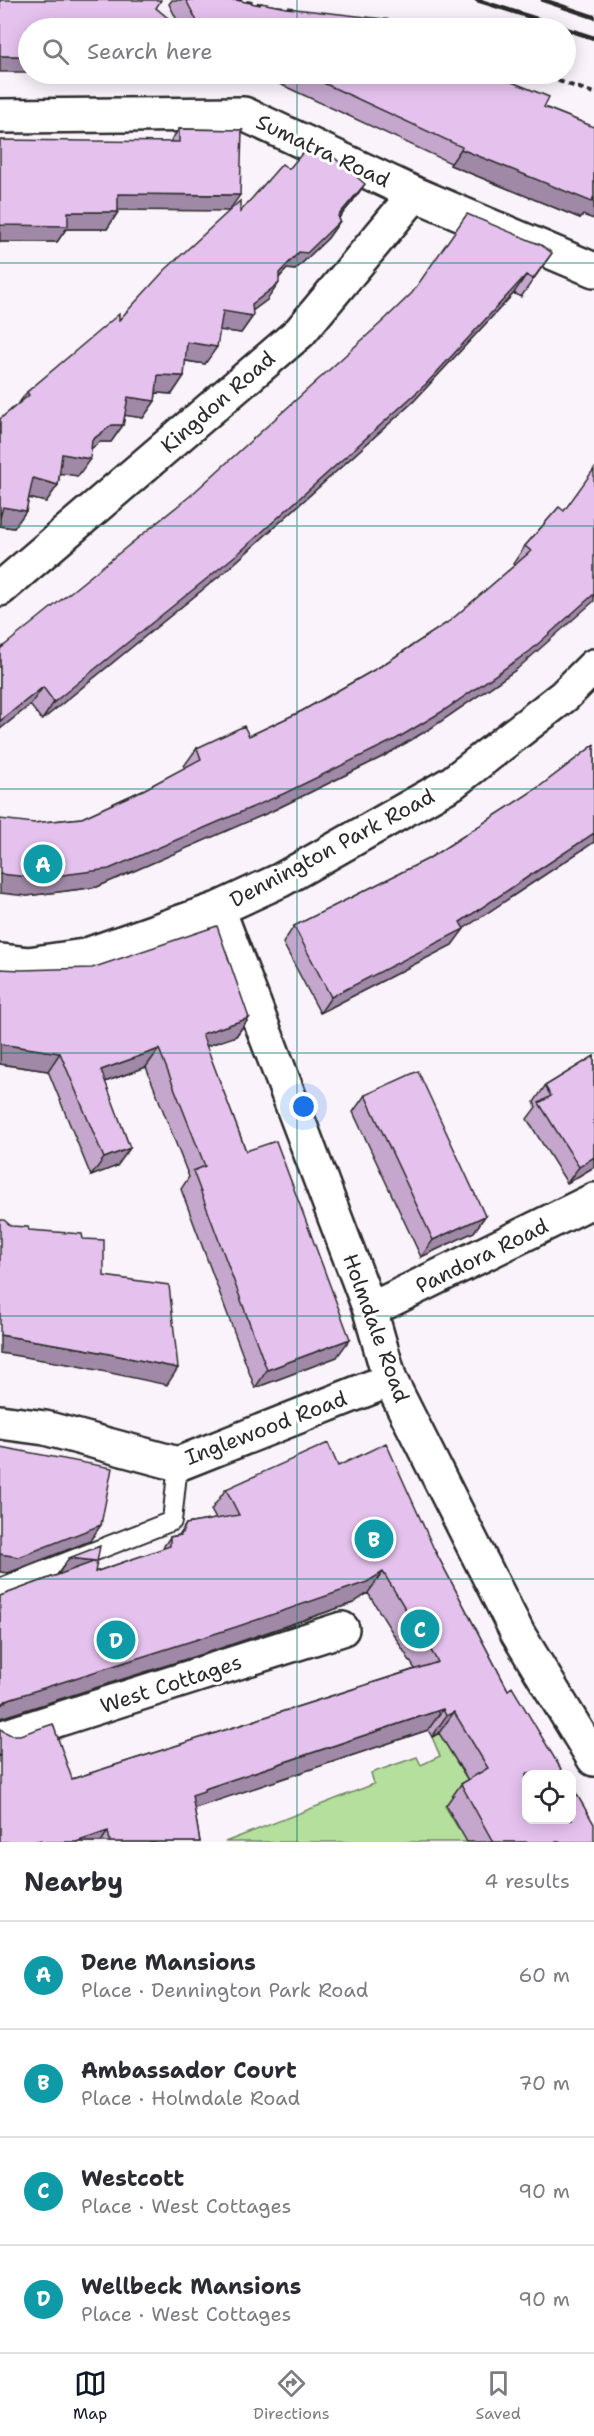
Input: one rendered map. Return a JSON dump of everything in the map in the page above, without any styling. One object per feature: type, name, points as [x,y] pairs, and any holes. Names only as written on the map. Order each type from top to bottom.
[{"type":"street","name":"Sumatra Road","points":[[0,116],[244,114],[415,194],[594,270]]},
{"type":"street","name":"Kingdon Road","points":[[0,589],[300,332],[415,194]]},
{"type":"street","name":"Dennington Park Road","points":[[0,961],[28,964],[84,957],[218,909],[281,880],[452,783],[564,696],[594,666]]},
{"type":"street","name":"Holmdale Road","points":[[218,909],[370,1310],[390,1380],[518,1634],[594,1759]]},
{"type":"street","name":"Pandora Road","points":[[370,1310],[594,1200]]},
{"type":"street","name":"Inglewood Road","points":[[0,1422],[45,1428],[178,1464],[390,1380]]},
{"type":"street","name":"West Cottages","points":[[0,1738],[342,1629]]},
{"type":"lane","points":[[0,1588],[172,1521],[178,1464]]},
{"type":"path","points":[[236,0],[300,10]]},
{"type":"path","points":[[567,84],[594,93]]},
{"type":"green space","points":[[458,1723],[450,1751],[473,1788],[445,1806],[458,1828],[493,1808],[473,1842],[225,1842],[374,1784],[371,1773],[417,1757],[421,1765],[440,1756],[432,1737]]},
{"type":"building","points":[[0,0],[161,0],[156,8],[168,18],[18,18],[18,56],[0,56]]},
{"type":"building","points":[[186,0],[236,0],[260,5],[261,3],[375,18],[195,18]]},
{"type":"building","points":[[326,84],[517,84],[549,97],[544,107],[594,127],[594,199],[592,202],[461,149],[462,147]]},
{"type":"building","points":[[179,129],[242,130],[240,195],[118,194],[118,212],[68,212],[68,226],[0,225],[0,140],[179,142]]},
{"type":"building","points":[[311,143],[324,149],[365,184],[338,216],[340,221],[307,253],[299,252],[279,273],[279,283],[252,304],[253,316],[223,311],[217,347],[187,342],[184,376],[158,375],[155,401],[128,397],[123,425],[112,425],[92,440],[90,459],[62,454],[58,485],[33,478],[26,511],[3,507],[0,518],[0,419],[29,395],[27,392],[119,314],[119,320],[165,270],[240,201],[240,212],[282,164],[289,169]]},
{"type":"building","points":[[467,214],[541,245],[552,253],[533,279],[526,275],[426,384],[241,551],[54,702],[43,687],[0,721],[0,649],[190,496],[383,321],[412,293]]},
{"type":"building","points":[[594,469],[594,594],[530,651],[443,711],[396,739],[283,794],[109,869],[39,878],[0,874],[0,819],[34,823],[82,818],[145,789],[201,759],[197,748],[244,726],[249,736],[302,711],[381,666],[450,621],[531,551],[525,546],[559,507],[564,511]]},
{"type":"building","points":[[594,745],[594,833],[460,922],[464,929],[331,997],[294,926],[428,859],[539,787]]},
{"type":"building","points":[[217,926],[249,1018],[202,1034],[246,1151],[276,1141],[350,1339],[267,1370],[193,1171],[205,1166],[159,1049],[101,1070],[130,1148],[104,1158],[60,1053],[0,1044],[0,969],[92,968]]},
{"type":"building","points":[[594,1056],[594,1157],[579,1167],[539,1103],[551,1096],[545,1086]]},
{"type":"building","points":[[418,1071],[485,1216],[433,1240],[365,1095]]},
{"type":"building","points":[[0,1220],[4,1220],[11,1226],[28,1227],[29,1230],[82,1234],[83,1239],[104,1240],[104,1276],[169,1285],[178,1368],[0,1335]]},
{"type":"building","points":[[328,1443],[338,1466],[386,1443],[434,1549],[508,1690],[512,1687],[562,1770],[522,1770],[522,1824],[576,1824],[576,1793],[594,1824],[594,1842],[493,1842],[461,1784],[488,1768],[454,1712],[446,1716],[443,1709],[192,1795],[200,1842],[110,1842],[108,1831],[76,1842],[42,1842],[41,1840],[0,1842],[0,1728],[11,1735],[20,1735],[53,1724],[72,1779],[438,1662],[383,1572],[367,1582],[236,1627],[9,1699],[0,1706],[0,1596],[96,1561],[69,1558],[100,1546],[95,1572],[170,1546],[170,1537],[181,1535],[186,1524],[239,1515],[226,1489]]},
{"type":"building","points":[[0,1447],[112,1468],[101,1525],[19,1557],[0,1554]]},
{"type":"railway","points":[[477,0],[534,18]]},
{"type":"railway","points":[[543,0],[594,17]]},
{"type":"railway","points":[[576,32],[594,38]]},
{"type":"place","name":"Dene Mansions","points":[[43,864]]},
{"type":"place","name":"Ambassador Court","points":[[374,1539]]},
{"type":"place","name":"Westcott","points":[[420,1629]]},
{"type":"place","name":"Wellbeck Mansions","points":[[116,1640]]}]
